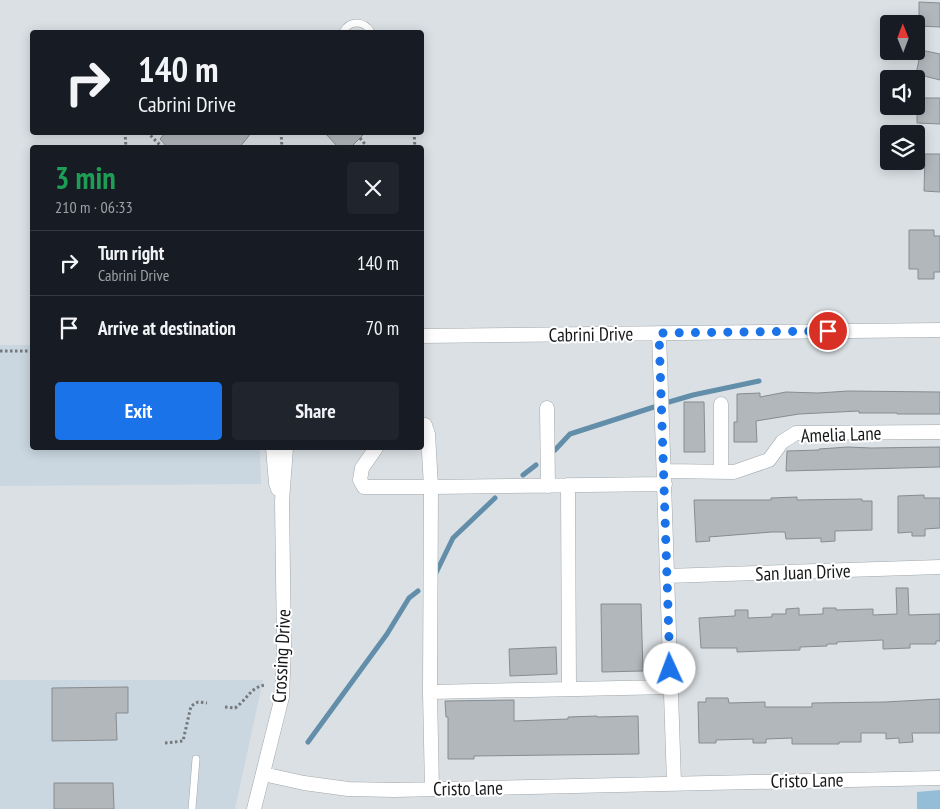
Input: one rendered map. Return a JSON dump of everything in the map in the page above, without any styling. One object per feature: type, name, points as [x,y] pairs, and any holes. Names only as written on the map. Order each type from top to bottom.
[{"type":"street","name":"Cabrini Drive","points":[[424,336],[940,330]]},
{"type":"street","points":[[659,333],[674,783]]},
{"type":"street","points":[[721,404],[721,472]]},
{"type":"street","points":[[547,408],[548,486]]},
{"type":"street","points":[[424,425],[428,434],[431,487],[430,692],[432,789]]},
{"type":"street","name":"Amelia Lane","points":[[375,450],[362,468],[360,480],[364,487],[548,486],[734,472],[769,460],[782,442],[796,432],[940,432]]},
{"type":"street","name":"Crossing Drive","points":[[273,450],[276,484],[282,501]]},
{"type":"street","name":"Crossing Drive","points":[[254,809],[282,697],[284,647],[282,501],[286,450]]},
{"type":"street","points":[[568,485],[569,690]]},
{"type":"street","name":"San Juan Drive","points":[[667,576],[940,567]]},
{"type":"street","points":[[430,692],[670,687]]},
{"type":"street","name":"Cristo lane","points":[[263,774],[304,783],[348,789],[432,789],[674,783]]},
{"type":"street","name":"Cristo Lane","points":[[674,783],[940,778]]},
{"type":"lane","points":[[345,30],[352,24],[360,23],[370,30]]},
{"type":"lane","points":[[192,809],[196,759]]},
{"type":"path","points":[[150,135],[160,145]]},
{"type":"path","points":[[360,138],[366,145]]},
{"type":"path","points":[[0,352],[30,351]]},
{"type":"path","points":[[225,707],[235,708],[242,704],[254,688],[266,685]]},
{"type":"path","points":[[165,743],[183,741],[191,706],[198,702],[207,703]]},
{"type":"shaded area","points":[[0,345],[30,345],[30,450],[260,450],[261,484],[0,486]]},
{"type":"shaded area","points":[[0,680],[263,680],[235,809],[0,809]]},
{"type":"shaded area","points":[[940,790],[940,809],[917,809],[917,792]]},
{"type":"building","points":[[919,2],[940,3],[940,27],[925,26],[925,15],[919,15]]},
{"type":"building","points":[[925,51],[940,54],[940,80],[925,76],[925,70],[917,70],[919,60],[925,60]]},
{"type":"building","points":[[925,98],[940,98],[940,124],[917,123],[917,115],[925,115]]},
{"type":"building","points":[[163,135],[250,135],[241,145],[165,145],[160,139]]},
{"type":"building","points":[[327,135],[363,135],[353,145],[336,145]]},
{"type":"building","points":[[925,154],[940,154],[940,192],[924,191]]},
{"type":"building","points":[[909,230],[934,230],[934,236],[940,236],[940,272],[934,272],[934,279],[918,279],[918,269],[909,269]]},
{"type":"building","points":[[848,391],[940,392],[940,414],[859,413],[859,411],[799,414],[756,421],[757,442],[734,442],[734,422],[737,422],[737,394],[760,393],[760,397],[786,392],[818,393]]},
{"type":"building","points":[[684,402],[704,402],[705,452],[684,452]]},
{"type":"building","points":[[848,447],[940,447],[940,467],[786,471],[787,451]]},
{"type":"building","points":[[924,495],[924,498],[940,498],[940,528],[925,529],[925,536],[912,536],[912,532],[898,533],[898,496]]},
{"type":"building","points":[[797,497],[797,500],[862,499],[862,501],[872,501],[872,530],[835,531],[835,541],[821,542],[821,538],[786,539],[785,532],[772,532],[709,537],[710,541],[696,542],[694,500],[771,500],[771,498]]},
{"type":"building","points":[[896,588],[908,588],[909,615],[940,614],[940,641],[936,641],[936,644],[910,644],[910,648],[883,649],[883,640],[837,642],[837,644],[827,644],[827,646],[800,647],[800,650],[737,652],[737,648],[701,648],[699,618],[735,616],[735,610],[748,610],[748,618],[772,617],[772,614],[786,614],[786,609],[799,608],[799,615],[823,614],[823,608],[836,608],[836,610],[873,609],[873,615],[897,614]]},
{"type":"building","points":[[601,604],[641,604],[643,671],[602,672]]},
{"type":"building","points":[[556,647],[557,674],[510,676],[509,649]]},
{"type":"building","points":[[128,687],[128,713],[116,713],[117,740],[52,741],[52,688]]},
{"type":"building","points":[[706,698],[728,698],[729,703],[765,702],[765,707],[812,707],[812,703],[940,699],[940,733],[912,733],[913,742],[899,743],[899,738],[886,739],[886,733],[861,733],[861,742],[839,742],[839,744],[792,744],[792,738],[766,739],[766,743],[753,743],[753,739],[716,740],[716,743],[699,743],[698,702],[706,702]]},
{"type":"building","points":[[514,700],[514,721],[568,719],[568,717],[638,716],[639,754],[474,756],[474,759],[448,759],[448,717],[446,717],[445,701]]},
{"type":"building","points":[[54,783],[113,783],[114,809],[54,809]]},
{"type":"waterway","points":[[669,402],[759,381]]},
{"type":"waterway","points":[[555,450],[570,434],[654,407]]},
{"type":"waterway","points":[[523,475],[536,465]]},
{"type":"waterway","points":[[435,575],[453,538],[495,498]]},
{"type":"waterway","points":[[308,742],[387,634],[409,598],[418,591]]},
{"type":"route","points":[[670,669],[659,333],[828,331]]}]
